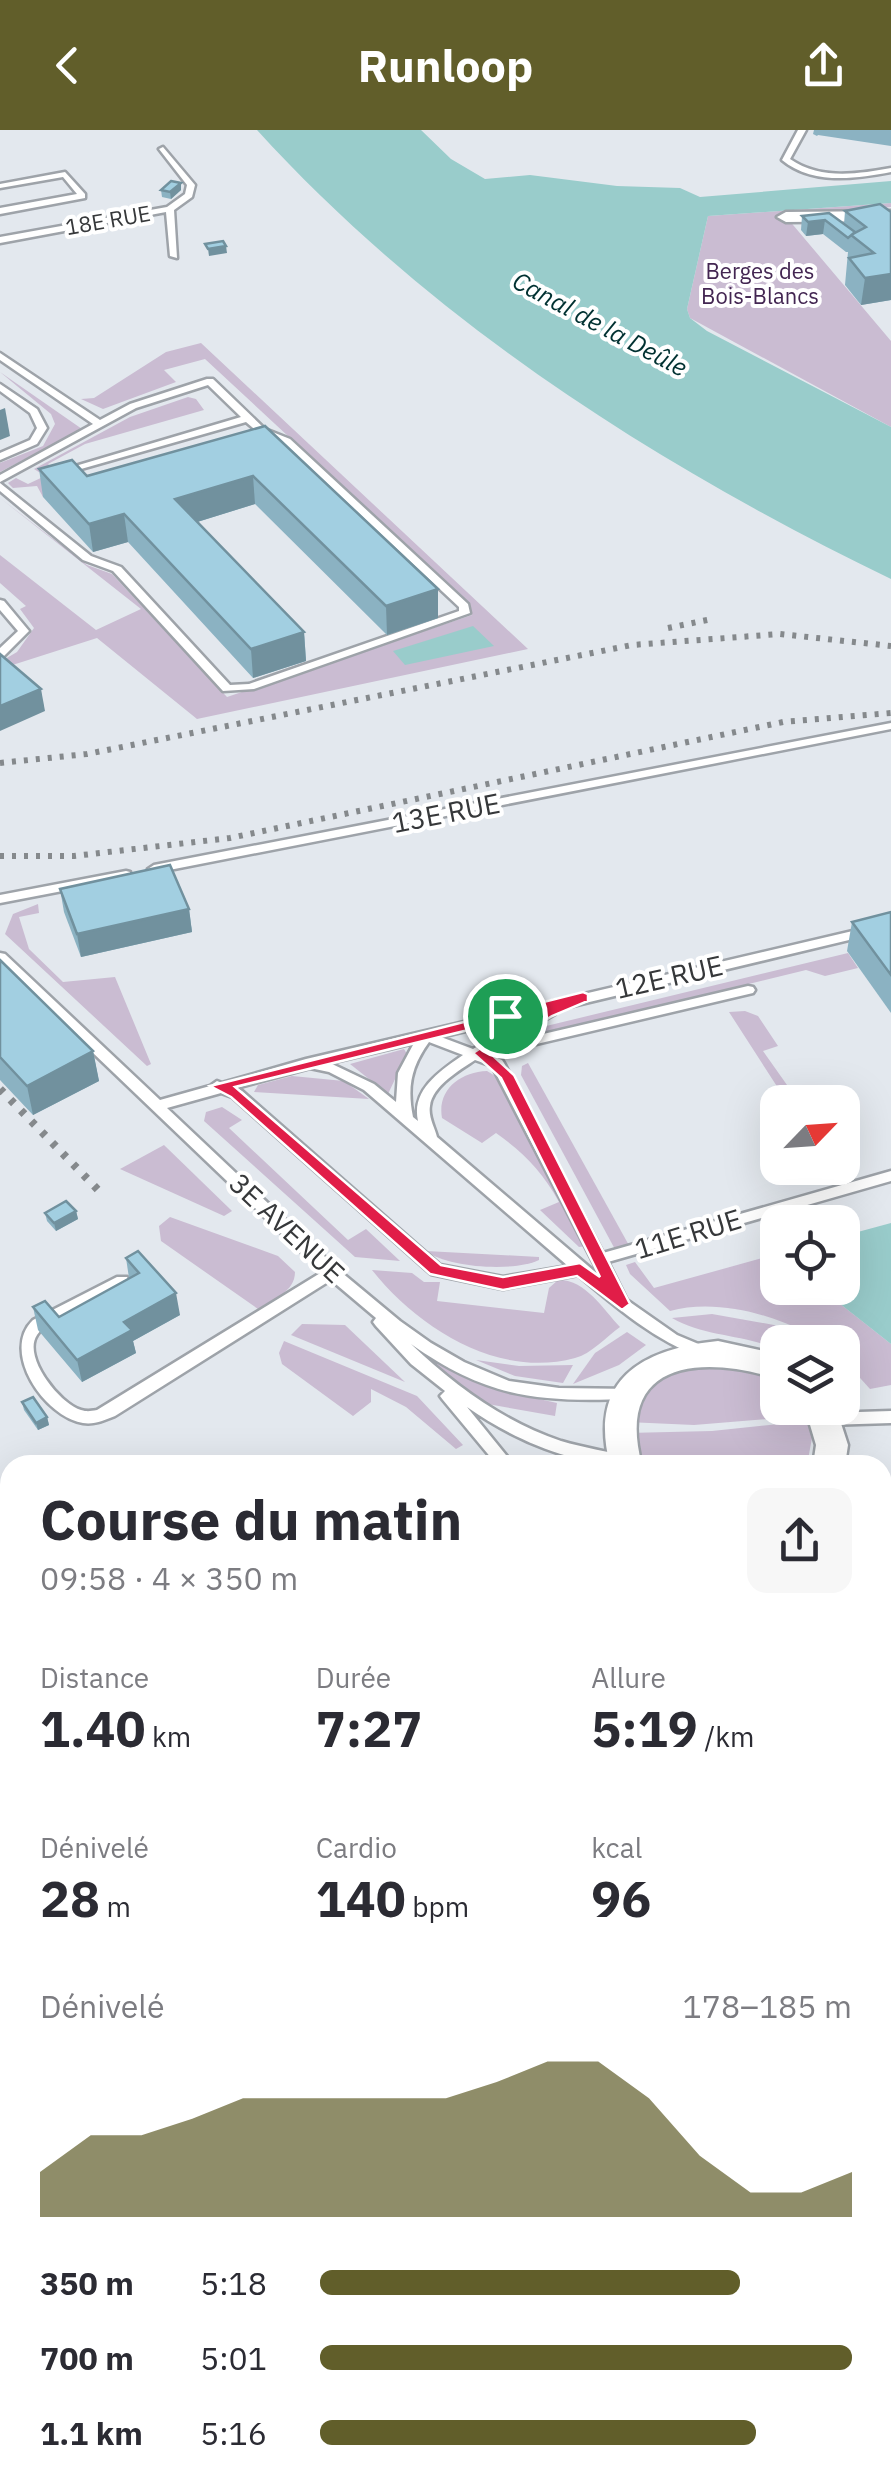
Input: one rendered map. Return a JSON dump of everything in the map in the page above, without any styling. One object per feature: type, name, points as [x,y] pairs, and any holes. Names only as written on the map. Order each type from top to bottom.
[{"type":"street","points":[[786,217],[891,216]]},
{"type":"street","points":[[622,1455],[617,1438],[618,1415],[628,1393],[646,1373],[672,1359],[703,1352],[734,1352],[760,1361]]},
{"type":"street","points":[[827,1425],[832,1444],[830,1455]]},
{"type":"lane","points":[[802,130],[786,160],[794,168],[833,175],[891,170]]},
{"type":"lane","points":[[163,149],[190,186],[188,195],[170,209]]},
{"type":"lane","points":[[0,186],[65,174],[82,196],[0,212]]},
{"type":"lane","name":"18E RUE","points":[[0,240],[170,209],[174,256]]},
{"type":"lane","points":[[0,356],[100,424]]},
{"type":"lane","points":[[210,382],[262,430],[287,441],[464,606],[465,613],[250,687],[227,689],[116,569],[87,558],[36,520],[0,482],[100,424],[133,406],[210,382]]},
{"type":"lane","points":[[0,387],[34,411],[42,428],[34,442],[0,457]]},
{"type":"lane","points":[[77,467],[248,418]]},
{"type":"lane","points":[[0,603],[24,631],[0,654]]},
{"type":"lane","name":"13E RUE","points":[[0,899],[891,726]]},
{"type":"lane","name":"12E RUE","points":[[156,1106],[306,1064],[891,926]]},
{"type":"lane","name":"3E AVENUE","points":[[0,958],[339,1277],[404,1331],[452,1362],[494,1382],[528,1392],[628,1393]]},
{"type":"lane","points":[[481,1053],[748,990]]},
{"type":"lane","points":[[435,1143],[423,1116],[423,1100],[442,1079],[547,1013],[583,997]]},
{"type":"lane","points":[[406,1117],[400,1086],[403,1070],[426,1036],[481,1053],[507,1075],[622,1304]]},
{"type":"lane","points":[[306,1064],[350,1075],[406,1117],[622,1304],[672,1339],[703,1352]]},
{"type":"lane","points":[[218,1086],[236,1094],[436,1270],[503,1284],[580,1269]]},
{"type":"lane","name":"11E RUE","points":[[600,1259],[891,1176]]},
{"type":"lane","points":[[122,1282],[32,1329],[24,1347],[26,1360],[62,1405],[76,1416],[93,1418],[109,1412],[339,1277],[497,1455]]},
{"type":"lane","points":[[410,1353],[454,1392],[513,1430],[582,1455]]},
{"type":"lane","points":[[860,1415],[891,1417]]},
{"type":"green space","name":"Berges des Bois-Blancs","points":[[891,203],[891,207],[788,219],[891,341],[891,427],[690,318],[687,309],[708,216]]},
{"type":"green space","points":[[201,343],[528,649],[197,719],[97,638],[0,669],[0,662],[17,652],[34,628],[20,609],[26,606],[0,583],[0,555],[96,630],[141,609],[0,498],[87,565],[112,574],[227,697],[472,615],[470,605],[205,359],[164,370],[176,382],[103,409],[81,399],[94,398],[166,352]]},
{"type":"green space","points":[[0,372],[82,429],[0,472],[0,463],[43,446],[55,424],[51,414]]},
{"type":"green space","points":[[188,397],[196,399],[204,410],[85,444],[48,464],[76,488],[43,497],[37,486],[13,488],[8,483],[16,478],[28,484],[45,476],[34,469],[130,417]]},
{"type":"green space","points":[[38,904],[39,913],[19,917],[29,949],[63,982],[115,977],[151,1064],[147,1066],[5,934],[13,914]]},
{"type":"green space","points":[[848,953],[858,968],[825,976],[806,970],[523,1039],[538,1028]]},
{"type":"green space","points":[[745,1011],[758,1016],[778,1046],[763,1051],[787,1085],[776,1085],[729,1012]]},
{"type":"green space","points":[[404,1049],[407,1054],[388,1094],[350,1064]]},
{"type":"green space","points":[[528,1063],[631,1249],[617,1253],[521,1075],[522,1066]]},
{"type":"green space","points":[[487,1071],[502,1080],[587,1246],[579,1247],[540,1210],[559,1202],[539,1172],[515,1148],[496,1133],[482,1143],[442,1118],[443,1099],[452,1084]]},
{"type":"green space","points":[[292,1076],[344,1081],[369,1099],[254,1092],[258,1085]]},
{"type":"green space","points":[[222,1107],[242,1120],[229,1128],[348,1240],[366,1229],[400,1261],[355,1257],[204,1121],[206,1112]]},
{"type":"green space","points":[[164,1145],[232,1211],[224,1216],[120,1169]]},
{"type":"green space","points":[[170,1217],[278,1256],[295,1272],[291,1285],[258,1309],[161,1241],[159,1226]]},
{"type":"green space","points":[[426,1251],[539,1260],[514,1266],[481,1266],[449,1261]]},
{"type":"green space","points":[[760,1259],[760,1305],[842,1305],[891,1344],[891,1385],[870,1389],[860,1378],[860,1325],[788,1325],[743,1310],[713,1307],[670,1311],[630,1274],[626,1265],[635,1262],[654,1288]]},
{"type":"green space","points":[[372,1270],[412,1273],[424,1282],[440,1282],[437,1301],[544,1313],[549,1288],[558,1280],[568,1281],[593,1296],[620,1327],[575,1358],[546,1363],[489,1355],[436,1329],[412,1311]]},
{"type":"green space","points":[[712,1314],[774,1325],[760,1325],[760,1343],[697,1329],[672,1318]]},
{"type":"green space","points":[[302,1324],[345,1325],[405,1382],[291,1335]]},
{"type":"green space","points":[[627,1332],[646,1345],[619,1365],[573,1384],[595,1353]]},
{"type":"green space","points":[[284,1341],[417,1396],[463,1445],[456,1449],[406,1407],[371,1389],[371,1402],[353,1416],[282,1364],[279,1353]]},
{"type":"green space","points":[[430,1359],[503,1391],[557,1403],[555,1416],[482,1403]]},
{"type":"green space","points":[[476,1360],[519,1366],[573,1365],[563,1383],[515,1376]]},
{"type":"green space","points":[[713,1362],[760,1373],[760,1420],[694,1425],[627,1422],[651,1386],[683,1369]]},
{"type":"green space","points":[[809,1425],[812,1438],[809,1455],[634,1455],[627,1433]]},
{"type":"water","name":"Canal de la Deûle","points":[[257,130],[421,130],[451,159],[485,179],[530,175],[617,186],[680,188],[700,197],[891,181],[891,203],[708,216],[687,309],[690,318],[707,331],[891,427],[891,579],[718,488],[552,384],[398,266],[325,200]]},
{"type":"water","points":[[473,626],[494,646],[405,665],[393,651]]},
{"type":"water","points":[[891,1223],[891,1344],[842,1305],[860,1305],[860,1231]]},
{"type":"building","points":[[171,181],[181,183],[170,192],[161,190]]},
{"type":"building","points":[[880,204],[891,212],[891,274],[865,278],[849,258],[874,253],[851,235],[866,227],[845,211]]},
{"type":"building","points":[[829,213],[855,232],[848,238],[825,220],[808,222],[802,216]]},
{"type":"building","points":[[223,241],[226,246],[208,249],[205,244]]},
{"type":"building","points":[[265,426],[438,589],[386,606],[253,476],[175,499],[304,632],[251,649],[124,514],[89,524],[39,469],[72,460],[87,476]]},
{"type":"building","points":[[0,654],[41,689],[0,706]]},
{"type":"building","points":[[170,865],[189,909],[77,934],[60,889]]},
{"type":"building","points":[[891,912],[891,975],[852,922]]},
{"type":"building","points":[[0,960],[93,1051],[27,1086],[0,1057]]},
{"type":"building","points":[[66,1201],[76,1211],[54,1223],[45,1213]]},
{"type":"building","points":[[138,1251],[176,1293],[124,1322],[132,1330],[77,1360],[33,1307],[45,1301],[59,1317],[139,1273],[126,1258]]},
{"type":"building","points":[[33,1397],[47,1417],[36,1423],[22,1402]]},
{"type":"railway","points":[[668,628],[712,619]]},
{"type":"railway","points":[[0,763],[87,754],[632,645],[780,634],[891,646]]},
{"type":"railway","points":[[0,856],[74,856],[230,838],[783,722],[891,713]]},
{"type":"railway","points":[[0,1089],[102,1194]]},
{"type":"route","points":[[583,997],[547,1013],[481,1053],[507,1075],[622,1304],[580,1269],[503,1284],[436,1270],[236,1094],[218,1086],[505,1016],[583,997]]}]
